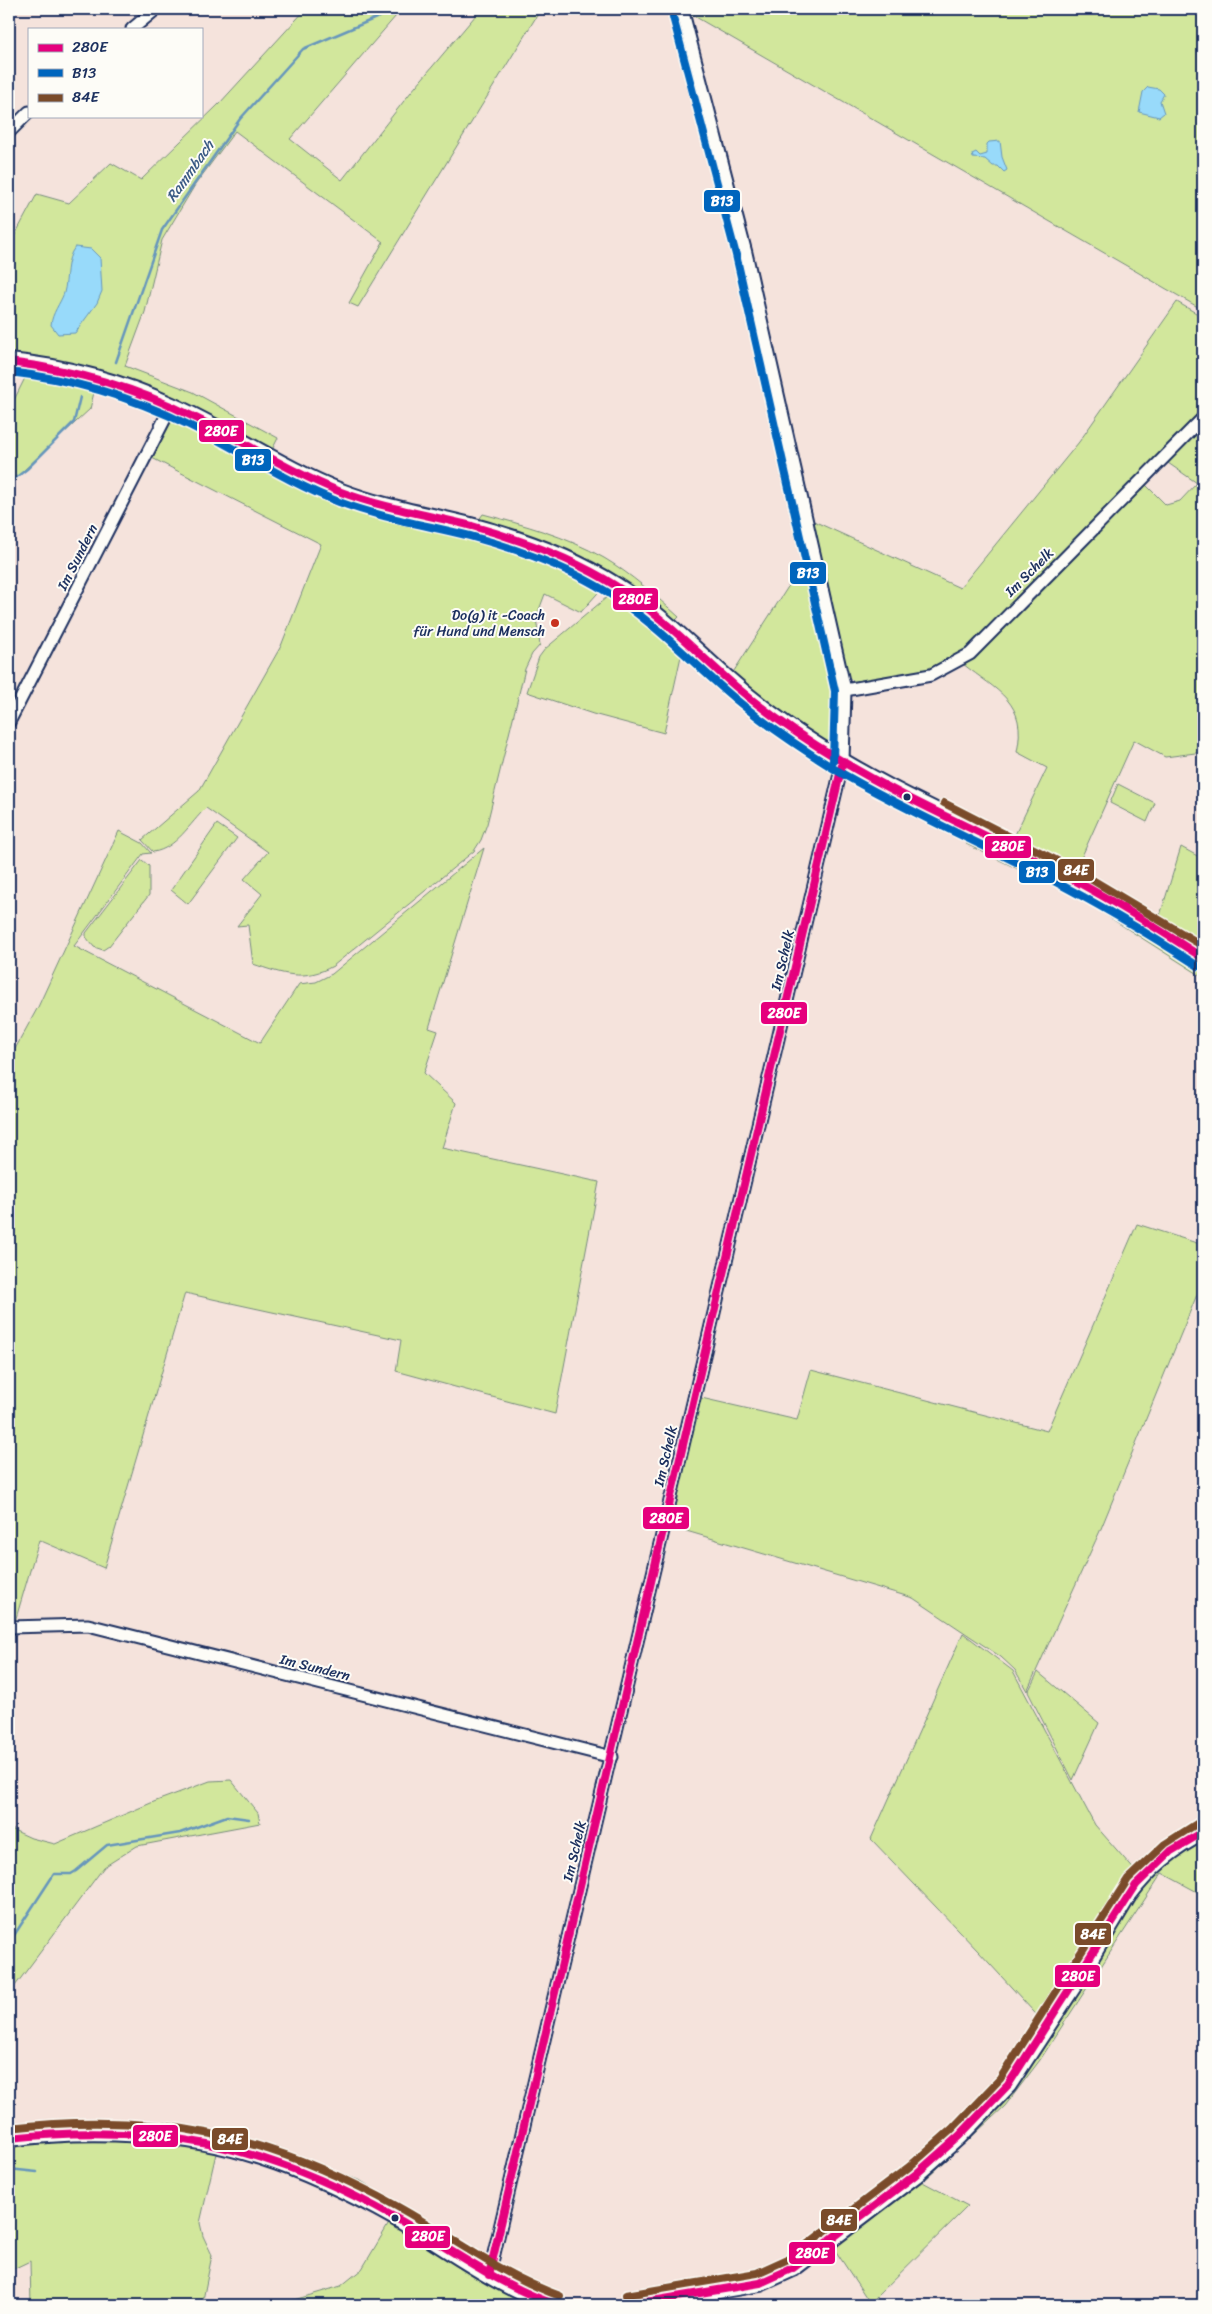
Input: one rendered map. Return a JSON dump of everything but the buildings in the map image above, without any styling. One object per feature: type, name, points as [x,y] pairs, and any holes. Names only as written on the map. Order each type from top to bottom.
[{"type":"street","points":[[133,28],[156,9]]},
{"type":"street","name":"Im Schelk","points":[[489,2275],[612,1757],[843,762],[844,690],[746,253],[681,10]]},
{"type":"street","points":[[9,132],[28,113]]},
{"type":"street","points":[[9,362],[60,370],[103,381],[172,406],[306,477],[343,492],[404,512],[489,531],[537,546],[572,561],[634,597],[772,715],[843,762],[877,781],[1038,861],[1154,925],[1203,958]]},
{"type":"street","name":"Im Sundern","points":[[9,722],[172,406]]},
{"type":"street","name":"Im Schelk","points":[[844,690],[931,675],[970,654],[1203,418]]},
{"type":"street","name":"Im Sundern","points":[[9,1627],[88,1625],[612,1757]]},
{"type":"street","points":[[628,2305],[760,2284],[793,2268],[809,2257],[915,2175],[958,2136],[1008,2085],[1035,2047],[1128,1895],[1143,1874],[1179,1845],[1203,1832]]},
{"type":"street","points":[[9,2138],[67,2133],[127,2134],[178,2138],[259,2156],[310,2174],[377,2208],[489,2275],[526,2294],[557,2305]]},
{"type":"green space","points":[[306,9],[402,9],[290,139],[342,180],[411,92],[481,9],[541,9],[358,307],[349,303],[383,242],[235,131],[195,185],[162,240],[145,312],[125,366],[193,392],[278,438],[271,452],[171,399],[9,357],[9,246],[37,194],[69,203],[111,163],[141,180],[219,104]]},
{"type":"green space","points":[[686,9],[1203,9],[1203,310],[687,12]]},
{"type":"green space","points":[[1177,302],[1203,317],[1203,415],[968,652],[929,673],[860,685],[843,674],[807,518],[960,588],[1079,442]]},
{"type":"green space","points":[[28,372],[96,384],[90,409],[9,484],[9,410]]},
{"type":"green space","points":[[178,415],[233,443],[468,533],[530,551],[568,567],[604,586],[581,612],[545,594],[536,618],[540,645],[532,654],[525,669],[487,824],[481,840],[474,851],[333,966],[312,974],[293,975],[253,964],[248,925],[237,926],[262,894],[244,879],[268,852],[206,808],[176,841],[161,850],[153,852],[142,840],[199,791],[281,646],[321,544],[150,457],[168,424]]},
{"type":"green space","points":[[1203,427],[1203,752],[1165,757],[1134,740],[1074,874],[1012,841],[1047,768],[1017,752],[1019,735],[1018,721],[1014,709],[998,691],[963,664],[1045,581],[1146,485],[1166,505],[1180,501],[1197,483],[1168,463]]},
{"type":"green space","points":[[483,514],[545,532],[590,550],[634,578],[679,617],[673,623],[478,521]]},
{"type":"green space","points":[[811,551],[842,692],[841,732],[834,739],[823,743],[775,711],[732,674]]},
{"type":"green space","points":[[613,592],[683,647],[664,733],[593,714],[527,692],[539,657],[545,649]]},
{"type":"green space","points":[[1118,784],[1155,803],[1147,822],[1110,803]]},
{"type":"green space","points":[[217,824],[237,838],[188,904],[171,890]]},
{"type":"green space","points":[[119,831],[142,843],[151,853],[143,854],[74,946],[260,1043],[299,984],[316,982],[332,974],[484,848],[429,1028],[438,1031],[424,1073],[456,1103],[442,1148],[599,1182],[555,1414],[396,1371],[401,1340],[185,1293],[104,1568],[39,1540],[14,1625],[9,1625],[9,1060],[38,1007]]},
{"type":"green space","points":[[972,833],[1150,931],[1203,966],[1203,977],[1082,900],[966,844]]},
{"type":"green space","points":[[1181,847],[1203,859],[1203,952],[1158,922]]},
{"type":"green space","points":[[142,860],[149,866],[149,895],[109,946],[103,950],[94,947],[86,937],[86,933]]},
{"type":"green space","points":[[1137,1224],[1203,1245],[1203,1280],[1100,1531],[1027,1691],[1015,1670],[1001,1657],[913,1598],[666,1525],[697,1397],[797,1420],[811,1370],[1047,1431]]},
{"type":"green space","points":[[963,1633],[1013,1671],[1095,1825],[1137,1873],[1044,2023],[871,1839]]},
{"type":"green space","points":[[1038,1672],[1099,1723],[1073,1780],[1028,1692]]},
{"type":"green space","points":[[231,1780],[258,1813],[260,1823],[137,1846],[104,1867],[9,1994],[9,1828],[31,1838],[55,1844],[151,1803],[210,1781]]},
{"type":"green space","points":[[1203,1838],[1203,1895],[1162,1873],[1040,2060],[1005,2106],[926,2179],[921,2176],[964,2137],[1149,1875]]},
{"type":"green space","points":[[109,2121],[227,2135],[272,2147],[361,2181],[489,2259],[485,2264],[219,2141],[9,2134],[9,2127]]},
{"type":"green space","points":[[43,2137],[177,2142],[217,2149],[200,2223],[203,2236],[212,2255],[203,2300],[216,2305],[31,2305],[30,2261],[9,2271],[9,2142]]},
{"type":"green space","points":[[917,2179],[968,2206],[870,2303],[831,2244]]},
{"type":"green space","points":[[391,2220],[540,2305],[277,2305],[341,2286],[362,2269]]},
{"type":"water","points":[[1148,87],[1159,89],[1164,94],[1160,101],[1164,113],[1159,117],[1139,112],[1143,92]]},
{"type":"water","points":[[1000,141],[1002,157],[1007,170],[1004,172],[998,166],[993,166],[985,159],[973,158],[972,154],[976,152],[980,156],[987,154],[987,144],[989,142]]},
{"type":"water","points":[[75,247],[91,249],[100,258],[102,291],[97,303],[75,333],[58,334],[51,325],[54,313],[64,293],[68,263]]},
{"type":"waterway","name":"Rammbach","points":[[116,362],[162,230],[240,119],[303,49],[388,13],[392,9]]},
{"type":"waterway","name":"Rammbach","points":[[9,483],[27,469],[74,422],[80,397]]},
{"type":"waterway","points":[[9,1943],[54,1874],[71,1874],[107,1845],[180,1833],[227,1816],[249,1819]]},
{"type":"waterway","points":[[9,2169],[37,2172]]},
{"type":"transit line","name":"B13","points":[[673,17],[736,255],[835,691],[833,761]]},
{"type":"transit line","name":"280E","points":[[9,362],[82,375],[128,389],[174,407],[286,466],[341,492],[389,507],[491,531],[564,558],[599,576],[632,597],[747,696],[773,716],[840,760],[892,789],[1090,889],[1203,958]]},
{"type":"transit line","name":"B13","points":[[9,372],[79,384],[124,398],[189,425],[282,475],[339,502],[388,517],[488,541],[541,559],[575,574],[607,592],[639,614],[752,713],[821,761],[888,799],[1085,898],[1198,966]]},
{"type":"transit line","name":"280E","points":[[489,2275],[843,761]]},
{"type":"transit line","name":"84E","points":[[944,803],[1079,872],[1203,946]]},
{"type":"transit line","name":"84E","points":[[626,2295],[757,2273],[788,2259],[909,2167],[952,2129],[1000,2079],[1128,1879],[1165,1844],[1198,1823]]},
{"type":"transit line","name":"280E","points":[[628,2305],[760,2283],[793,2268],[915,2175],[959,2136],[1008,2085],[1136,1885],[1171,1851],[1203,1832]]},
{"type":"transit line","name":"84E","points":[[9,2128],[114,2123],[163,2126],[257,2145],[303,2161],[350,2182],[398,2207],[497,2267],[560,2296]]},
{"type":"transit line","name":"280E","points":[[9,2138],[113,2133],[162,2137],[209,2144],[255,2156],[301,2172],[347,2192],[394,2217],[514,2287],[557,2305]]},
{"type":"place","name":"Do(g) it -Coach für Hund und Mensch","points":[[555,623]]}]
